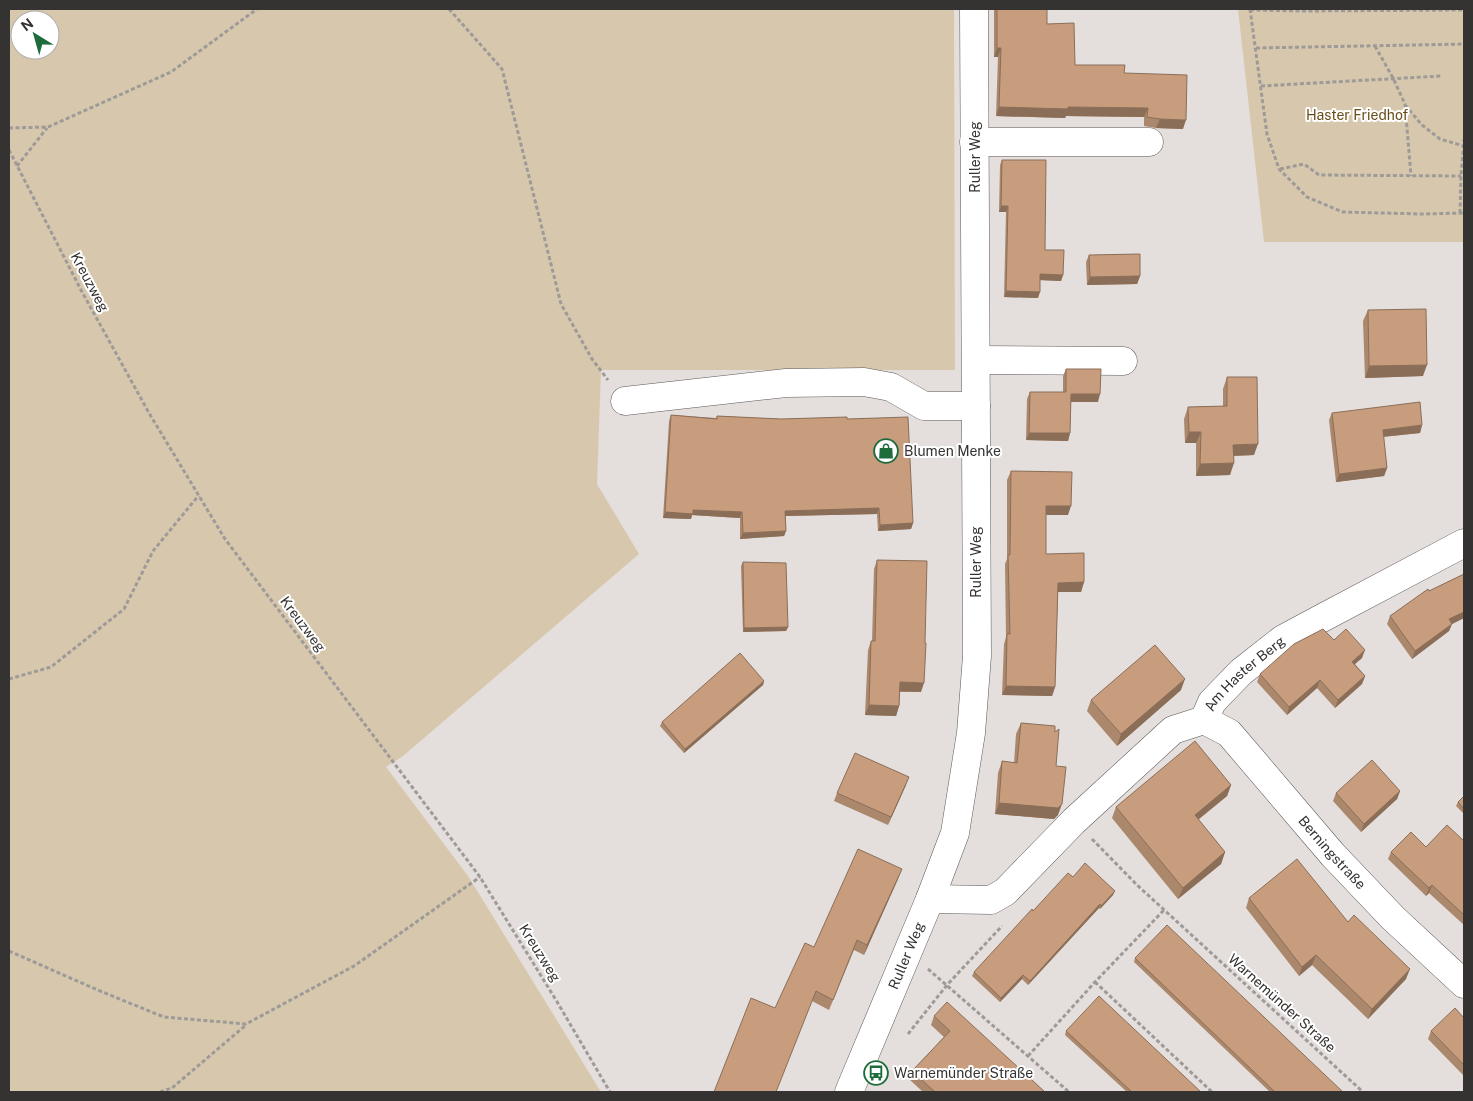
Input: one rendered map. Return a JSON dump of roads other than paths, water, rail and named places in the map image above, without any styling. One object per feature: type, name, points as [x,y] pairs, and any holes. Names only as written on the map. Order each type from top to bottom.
[{"type":"street","name":"Ruller Weg","points":[[849,1092],[930,899],[955,833],[971,733],[977,656],[974,9]]},
{"type":"street","points":[[974,142],[1148,142]]},
{"type":"street","points":[[976,360],[1123,361]]},
{"type":"street","points":[[625,401],[786,383],[864,382],[891,387],[924,406],[976,406]]},
{"type":"street","name":"Am Haster Berg","points":[[930,899],[991,900],[1005,892],[1074,821],[1173,730],[1204,720],[1212,702],[1241,672],[1283,639],[1464,543]]},
{"type":"street","name":"Berningstraße","points":[[1204,720],[1229,733],[1334,855],[1393,918],[1464,984]]},
{"type":"place","name":"Blumen Menke","points":[[886,451]]},
{"type":"place","name":"Warnemünder Straße","points":[[876,1073]]},
{"type":"park label","name":"Haster Friedhof","points":[[1357,115]]}]
